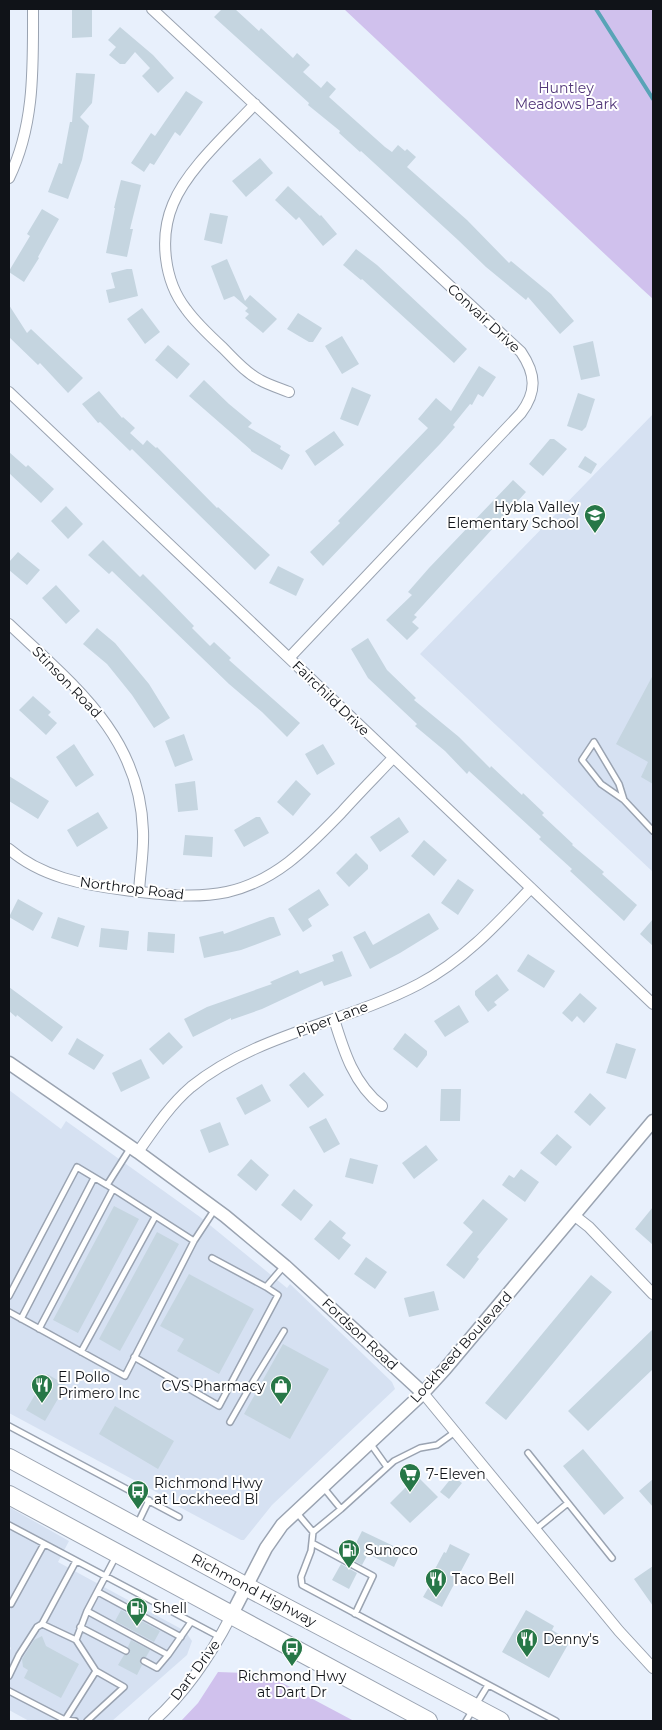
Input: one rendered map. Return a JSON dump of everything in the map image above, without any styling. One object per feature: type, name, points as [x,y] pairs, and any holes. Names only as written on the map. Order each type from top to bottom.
[{"type":"highway","name":"Richmond Highway","points":[[9,1458],[245,1586],[471,1715],[500,1721]]},
{"type":"highway","points":[[9,1495],[428,1721]]},
{"type":"street","points":[[9,178],[26,130],[30,108],[33,70],[33,9]]},
{"type":"street","name":"Convair Drive","points":[[152,9],[521,352],[528,362],[532,375],[533,386],[530,398],[521,413],[289,658]]},
{"type":"street","points":[[255,104],[190,174],[180,188],[172,204],[166,229],[167,265],[175,290],[185,309],[206,331],[259,380],[289,392]]},
{"type":"street","name":"Fairchild Drive","points":[[9,392],[653,1004]]},
{"type":"street","name":"Stinson Road","points":[[9,624],[90,701],[116,737],[136,787],[143,824],[139,892]]},
{"type":"street","name":"Northrop Road","points":[[9,849],[39,868],[70,881],[93,886],[181,895],[210,894],[240,888],[268,876],[310,846],[393,758]]},
{"type":"street","name":"Piper Lane","points":[[135,1149],[173,1105],[210,1072],[254,1049],[400,993],[439,972],[489,932],[531,888]]},
{"type":"street","points":[[334,1019],[353,1072],[372,1098],[382,1106]]},
{"type":"street","name":"Fordson Road","points":[[9,1063],[135,1149],[215,1209],[285,1266],[423,1393],[619,1631],[652,1664]]},
{"type":"street","name":"Lockheed Boulevard","points":[[231,1616],[245,1586],[273,1536],[369,1442],[423,1393],[575,1216],[653,1121]]},
{"type":"street","points":[[575,1216],[589,1227],[653,1294]]},
{"type":"street","name":"Dart Drive","points":[[154,1721],[192,1678],[220,1637],[231,1616]]},
{"type":"lane","points":[[624,800],[619,784],[594,742],[582,760],[601,784],[624,800],[653,831]]},
{"type":"lane","points":[[106,1185],[135,1149]]},
{"type":"lane","points":[[9,1296],[76,1167],[194,1241]]},
{"type":"lane","points":[[21,1319],[94,1178]]},
{"type":"lane","points":[[39,1329],[113,1190]]},
{"type":"lane","points":[[9,1312],[124,1376],[194,1241],[215,1209]]},
{"type":"lane","points":[[81,1352],[155,1216]]},
{"type":"lane","points":[[134,1357],[219,1406],[278,1295],[212,1258]]},
{"type":"lane","points":[[266,1287],[285,1266]]},
{"type":"lane","points":[[230,1422],[284,1331]]},
{"type":"lane","points":[[9,1426],[179,1517]]},
{"type":"lane","points":[[456,1432],[437,1444],[420,1448],[394,1461],[313,1532],[311,1551],[301,1577],[302,1585],[556,1721]]},
{"type":"lane","points":[[369,1442],[387,1467]]},
{"type":"lane","points":[[528,1453],[612,1558]]},
{"type":"lane","points":[[322,1487],[341,1508]]},
{"type":"lane","points":[[136,1527],[149,1500]]},
{"type":"lane","points":[[536,1529],[568,1503]]},
{"type":"lane","points":[[296,1512],[313,1532]]},
{"type":"lane","points":[[9,1525],[220,1637]]},
{"type":"lane","points":[[312,1543],[373,1576],[355,1614]]},
{"type":"lane","points":[[9,1603],[11,1604],[44,1544]]},
{"type":"lane","points":[[76,1640],[87,1612],[117,1554]]},
{"type":"lane","points":[[9,1676],[19,1655],[37,1626],[42,1624],[76,1561]]},
{"type":"lane","points":[[98,1592],[182,1637]]},
{"type":"lane","points":[[87,1612],[168,1656]]},
{"type":"lane","points":[[144,1661],[157,1668],[192,1622]]},
{"type":"lane","points":[[42,1624],[76,1640],[96,1672],[124,1687],[87,1721]]},
{"type":"lane","points":[[80,1627],[126,1651]]},
{"type":"lane","points":[[65,1720],[96,1672]]},
{"type":"lane","points":[[471,1715],[488,1684]]},
{"type":"lane","points":[[9,1691],[65,1720],[75,1721]]},
{"type":"shaded area","name":"Hybla Valley Elementary School","points":[[653,414],[653,872],[420,654]]},
{"type":"shaded area","points":[[9,1090],[61,1129],[66,1121],[200,1217],[287,1288],[290,1284],[392,1382],[395,1389],[272,1505],[244,1540],[172,1503],[173,1501],[9,1413]]},
{"type":"shaded area","points":[[9,1507],[69,1541],[58,1562],[185,1631],[192,1641],[187,1655],[112,1721],[29,1721],[9,1710],[9,1652],[11,1648],[9,1646]]},
{"type":"green space","name":"Huntley Meadows Park","points":[[344,9],[653,9],[653,299],[642,289]]},
{"type":"green space","points":[[260,1671],[354,1721],[181,1721],[198,1703],[218,1672],[246,1673]]},
{"type":"building","points":[[72,9],[92,9],[92,37],[72,38]]},
{"type":"building","points":[[222,9],[235,9],[259,31],[261,28],[293,58],[297,53],[310,65],[303,72],[321,88],[327,81],[336,89],[329,97],[385,147],[392,152],[398,145],[405,151],[407,149],[416,157],[407,167],[467,220],[509,263],[511,261],[551,294],[574,321],[560,334],[528,297],[526,300],[486,267],[214,17]]},
{"type":"building","points":[[120,27],[153,55],[174,78],[158,93],[142,76],[150,68],[135,52],[125,64],[120,64],[109,55],[116,47],[108,40]]},
{"type":"building","points":[[76,73],[95,74],[92,103],[80,117],[89,126],[82,160],[68,199],[48,192],[59,163],[62,164],[70,122],[72,122]]},
{"type":"building","points":[[186,91],[203,102],[180,136],[175,132],[154,165],[150,163],[144,172],[131,163],[151,133],[155,136]]},
{"type":"building","points":[[260,158],[273,173],[246,197],[232,181]]},
{"type":"building","points":[[121,180],[141,185],[130,229],[133,229],[127,257],[106,253]]},
{"type":"building","points":[[288,186],[321,215],[337,234],[323,246],[299,217],[296,220],[275,200]]},
{"type":"building","points":[[42,209],[59,219],[24,282],[9,271],[30,236],[27,234]]},
{"type":"building","points":[[210,213],[228,216],[222,244],[204,240]]},
{"type":"building","points":[[356,249],[377,265],[467,349],[454,363],[362,279],[343,265]]},
{"type":"building","points":[[227,259],[245,301],[250,295],[277,319],[263,333],[245,318],[249,314],[245,311],[248,308],[234,296],[224,300],[211,266]]},
{"type":"building","points":[[132,269],[138,296],[109,303],[106,290],[115,288],[111,273]]},
{"type":"building","points":[[9,305],[27,333],[31,329],[83,378],[68,393],[40,363],[38,365],[9,337]]},
{"type":"building","points":[[142,308],[160,332],[145,344],[127,319]]},
{"type":"building","points":[[298,313],[322,328],[313,342],[309,342],[287,329]]},
{"type":"building","points":[[342,336],[359,364],[342,374],[325,346]]},
{"type":"building","points":[[593,341],[600,376],[581,380],[573,346]]},
{"type":"building","points":[[168,345],[190,364],[177,379],[155,360]]},
{"type":"building","points":[[479,366],[496,377],[483,397],[478,394],[472,405],[470,404],[453,425],[455,427],[440,444],[323,566],[310,552],[340,523],[338,521],[428,428],[418,419],[436,398],[451,411]]},
{"type":"building","points":[[204,380],[252,423],[248,427],[281,446],[280,449],[290,455],[282,470],[251,451],[189,396]]},
{"type":"building","points":[[352,387],[371,395],[358,426],[340,419]]},
{"type":"building","points":[[99,391],[122,418],[135,428],[130,433],[143,445],[147,440],[157,447],[217,508],[270,555],[255,570],[132,449],[130,451],[100,422],[98,423],[82,404]]},
{"type":"building","points":[[578,393],[595,399],[586,427],[582,431],[567,426]]},
{"type":"building","points":[[334,431],[344,445],[315,466],[305,451]]},
{"type":"building","points":[[550,439],[554,439],[567,449],[543,476],[529,464]]},
{"type":"building","points":[[9,452],[26,467],[28,465],[54,489],[41,503],[9,473]]},
{"type":"building","points":[[585,456],[597,464],[591,474],[578,467]]},
{"type":"building","points":[[513,480],[526,492],[414,615],[417,617],[412,622],[419,628],[407,640],[386,620],[412,595],[408,592],[429,568]]},
{"type":"building","points":[[66,506],[83,524],[68,539],[51,521]]},
{"type":"building","points":[[103,540],[140,577],[143,574],[194,626],[192,628],[210,646],[214,642],[231,658],[229,660],[300,723],[287,737],[112,571],[109,574],[88,555]]},
{"type":"building","points":[[18,552],[40,570],[27,585],[9,570],[9,562]]},
{"type":"building","points":[[278,566],[304,579],[296,596],[269,583]]},
{"type":"building","points":[[56,585],[80,611],[66,624],[42,598]]},
{"type":"building","points":[[97,628],[115,643],[149,684],[170,718],[154,728],[132,695],[107,664],[83,644]]},
{"type":"building","points":[[368,638],[387,670],[416,698],[414,700],[459,737],[490,768],[491,766],[522,795],[523,793],[544,813],[542,815],[572,845],[604,872],[602,874],[637,905],[624,921],[570,871],[572,869],[539,839],[541,837],[469,771],[467,774],[445,751],[415,726],[417,724],[368,678],[351,649]]},
{"type":"building","points":[[653,675],[653,784],[641,777],[648,762],[616,744]]},
{"type":"building","points":[[33,696],[51,712],[48,715],[57,723],[46,735],[19,710]]},
{"type":"building","points":[[184,734],[193,760],[175,767],[165,741]]},
{"type":"building","points":[[74,744],[94,775],[76,787],[56,757]]},
{"type":"building","points":[[323,744],[335,764],[317,775],[305,754]]},
{"type":"building","points":[[9,776],[49,801],[38,819],[9,801]]},
{"type":"building","points":[[296,780],[311,794],[293,816],[277,802]]},
{"type":"building","points":[[195,781],[198,810],[178,812],[175,784]]},
{"type":"building","points":[[98,812],[108,828],[77,847],[67,830]]},
{"type":"building","points":[[256,817],[260,817],[269,833],[244,847],[234,830]]},
{"type":"building","points":[[399,817],[409,832],[380,852],[370,837]]},
{"type":"building","points":[[185,835],[213,837],[212,857],[183,855]]},
{"type":"building","points":[[424,840],[447,860],[434,876],[411,856]]},
{"type":"building","points":[[356,853],[368,865],[368,869],[349,887],[336,873]]},
{"type":"building","points":[[458,879],[474,890],[458,915],[441,903]]},
{"type":"building","points":[[319,889],[329,905],[308,919],[312,926],[303,932],[288,909]]},
{"type":"building","points":[[18,899],[43,913],[33,931],[9,917]]},
{"type":"building","points":[[429,913],[439,929],[370,969],[353,937],[365,931],[373,945]]},
{"type":"building","points":[[58,917],[85,926],[78,947],[51,938]]},
{"type":"building","points":[[274,917],[281,935],[241,950],[204,958],[199,937],[223,931],[224,934]]},
{"type":"building","points":[[653,919],[653,946],[640,934]]},
{"type":"building","points":[[101,928],[129,931],[127,950],[99,947]]},
{"type":"building","points":[[148,932],[175,934],[174,953],[147,951]]},
{"type":"building","points":[[342,951],[352,976],[324,986],[322,981],[262,1009],[231,1020],[231,1018],[193,1037],[184,1019],[207,1007],[272,984],[270,982],[298,970],[300,974],[334,961],[332,955]]},
{"type":"building","points":[[528,954],[555,971],[544,988],[517,971]]},
{"type":"building","points":[[497,974],[509,990],[494,1002],[497,1005],[488,1012],[475,995],[475,991]]},
{"type":"building","points":[[9,987],[63,1027],[52,1042],[9,1011]]},
{"type":"building","points":[[580,993],[597,1008],[584,1023],[577,1016],[572,1022],[562,1013]]},
{"type":"building","points":[[459,1005],[469,1022],[445,1037],[434,1021]]},
{"type":"building","points":[[169,1032],[183,1047],[163,1065],[149,1049]]},
{"type":"building","points":[[405,1033],[427,1051],[427,1055],[417,1068],[393,1049]]},
{"type":"building","points":[[77,1038],[104,1055],[94,1070],[68,1054]]},
{"type":"building","points":[[616,1043],[636,1049],[626,1079],[606,1073]]},
{"type":"building","points":[[141,1059],[150,1078],[121,1092],[112,1073]]},
{"type":"building","points":[[304,1072],[324,1095],[308,1108],[289,1085]]},
{"type":"building","points":[[262,1084],[271,1101],[245,1115],[236,1098]]},
{"type":"building","points":[[441,1089],[461,1089],[460,1121],[440,1121]]},
{"type":"building","points":[[590,1093],[606,1108],[590,1126],[574,1112]]},
{"type":"building","points":[[326,1118],[340,1144],[324,1153],[309,1127]]},
{"type":"building","points":[[220,1122],[229,1145],[209,1153],[200,1130]]},
{"type":"building","points":[[557,1134],[572,1147],[556,1166],[540,1153]]},
{"type":"building","points":[[426,1145],[438,1160],[414,1179],[402,1163]]},
{"type":"building","points":[[350,1158],[378,1165],[373,1184],[345,1177]]},
{"type":"building","points":[[251,1159],[269,1175],[256,1191],[237,1175]]},
{"type":"building","points":[[521,1169],[539,1182],[525,1202],[502,1185],[509,1175],[514,1178]]},
{"type":"building","points":[[294,1189],[313,1205],[301,1221],[281,1205]]},
{"type":"building","points":[[483,1199],[508,1219],[477,1257],[479,1259],[464,1279],[446,1265],[473,1232],[463,1223]]},
{"type":"building","points":[[114,1206],[139,1219],[78,1333],[53,1320]]},
{"type":"building","points":[[653,1207],[653,1245],[635,1229]]},
{"type":"building","points":[[330,1220],[346,1233],[342,1238],[351,1245],[339,1260],[314,1239]]},
{"type":"building","points":[[157,1232],[179,1244],[120,1351],[99,1339]]},
{"type":"building","points":[[366,1257],[387,1272],[375,1289],[354,1274]]},
{"type":"building","points":[[189,1274],[254,1309],[219,1374],[177,1351],[184,1339],[160,1326]]},
{"type":"building","points":[[591,1275],[612,1292],[506,1420],[485,1403]]},
{"type":"building","points":[[434,1291],[439,1310],[409,1317],[404,1298]]},
{"type":"building","points":[[653,1329],[653,1369],[588,1431],[568,1411]]},
{"type":"building","points":[[283,1344],[329,1369],[290,1439],[244,1414]]},
{"type":"building","points":[[47,1374],[66,1385],[45,1421],[26,1410]]},
{"type":"building","points":[[115,1406],[174,1441],[158,1469],[99,1434]]},
{"type":"building","points":[[583,1449],[624,1498],[604,1515],[563,1466]]},
{"type":"building","points":[[417,1476],[438,1497],[410,1523],[390,1503]]},
{"type":"building","points":[[453,1476],[462,1483],[449,1499],[440,1492]]},
{"type":"building","points":[[653,1479],[653,1507],[639,1491]]},
{"type":"building","points":[[362,1531],[402,1550],[394,1567],[368,1554],[362,1565],[345,1556],[350,1547],[353,1549]]},
{"type":"building","points":[[450,1544],[470,1554],[442,1607],[423,1597],[431,1583],[428,1582]]},
{"type":"building","points":[[341,1564],[357,1573],[349,1589],[332,1580]]},
{"type":"building","points":[[653,1566],[653,1606],[634,1579]]},
{"type":"building","name":"Shell","points":[[121,1610],[160,1631],[154,1642],[115,1621]]},
{"type":"building","points":[[526,1610],[554,1626],[552,1630],[570,1641],[549,1678],[502,1652]]},
{"type":"building","points":[[42,1636],[46,1646],[79,1664],[61,1698],[24,1678],[28,1670],[23,1667],[22,1659],[34,1640]]},
{"type":"building","points":[[131,1640],[150,1650],[146,1657],[140,1659],[142,1665],[137,1675],[118,1665],[124,1655],[130,1653],[128,1647]]},
{"type":"waterway","points":[[596,9],[653,99]]},
{"type":"place","name":"Hybla Valley Elementary School","points":[[595,534]]},
{"type":"place","name":"El Pollo Primero Inc","points":[[42,1404]]},
{"type":"place","name":"CVS Pharmacy","points":[[281,1405]]},
{"type":"place","name":"7-Eleven","points":[[410,1493]]},
{"type":"place","name":"Richmond Hwy at Lockheed Bl","points":[[138,1510]]},
{"type":"place","name":"Sunoco","points":[[349,1569]]},
{"type":"place","name":"Taco Bell","points":[[436,1598]]},
{"type":"place","name":"Shell","points":[[137,1627]]},
{"type":"place","name":"Denny's","points":[[527,1658]]},
{"type":"place","name":"Richmond Hwy at Dart Dr","points":[[292,1667]]}]
